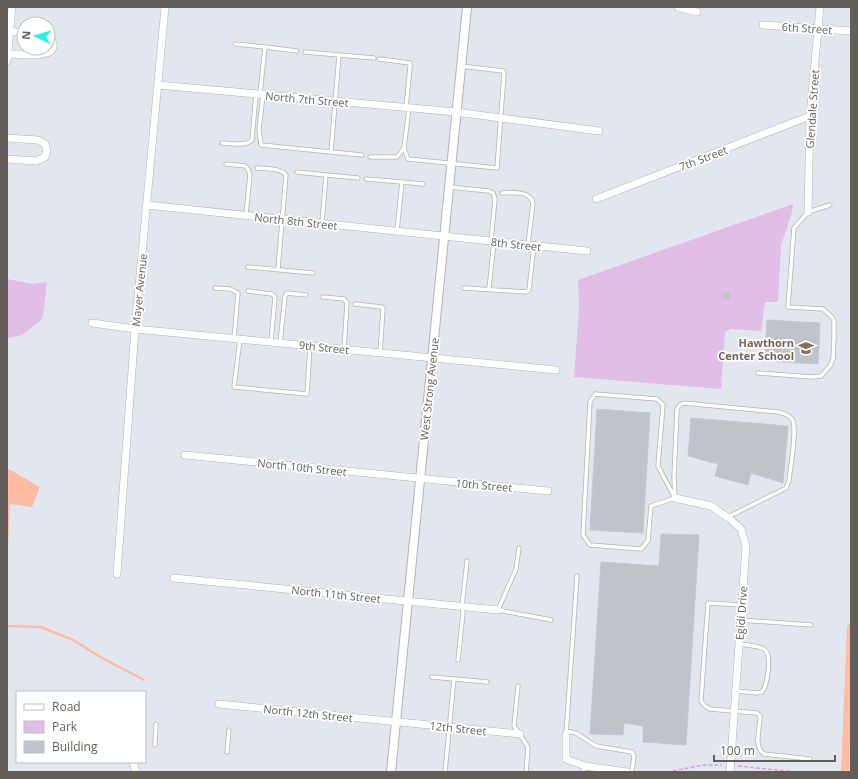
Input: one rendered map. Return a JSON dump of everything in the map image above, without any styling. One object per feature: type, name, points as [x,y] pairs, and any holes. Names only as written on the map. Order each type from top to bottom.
[{"type":"street","points":[[7,61],[12,7]]},
{"type":"street","name":"Mayer Avenue","points":[[117,574],[135,328],[164,7]]},
{"type":"street","name":"West Strong Avenue","points":[[391,772],[467,7]]},
{"type":"street","points":[[678,7],[697,12]]},
{"type":"street","name":"Glendale Street","points":[[808,212],[810,116],[820,7]]},
{"type":"street","name":"6th Street","points":[[763,25],[851,31]]},
{"type":"street","points":[[9,31],[16,32]]},
{"type":"street","name":"North 7th Street","points":[[158,85],[456,112]]},
{"type":"street","points":[[456,112],[599,131]]},
{"type":"street","name":"7th Street","points":[[596,200],[810,116]]},
{"type":"street","points":[[7,138],[38,140],[45,144],[47,150],[45,156],[36,161],[7,158]]},
{"type":"street","name":"North 8th Street","points":[[147,205],[445,236]]},
{"type":"street","name":"8th Street","points":[[445,236],[587,251]]},
{"type":"street","name":"9th Street","points":[[92,323],[237,339],[556,370]]},
{"type":"street","name":"North 10th Street","points":[[185,455],[419,479]]},
{"type":"street","name":"10th Street","points":[[419,479],[548,491]]},
{"type":"street","name":"Egidi Drive","points":[[675,498],[711,506],[728,517],[741,529],[746,546],[730,772]]},
{"type":"street","name":"North 11th Street","points":[[174,578],[498,610]]},
{"type":"street","name":"North 12th Street","points":[[219,704],[396,722]]},
{"type":"street","name":"12th Street","points":[[396,722],[520,734]]},
{"type":"street","points":[[566,733],[566,759],[584,769],[627,772]]},
{"type":"lane","points":[[235,44],[297,51]]},
{"type":"lane","points":[[222,143],[243,144],[249,143],[252,140],[260,94],[265,47]]},
{"type":"lane","points":[[306,52],[374,58]]},
{"type":"lane","points":[[330,152],[339,56]]},
{"type":"lane","points":[[379,59],[410,63],[404,148],[408,159],[497,168],[504,73],[503,71],[461,66]]},
{"type":"lane","points":[[260,94],[259,130],[261,145],[362,155]]},
{"type":"lane","points":[[370,156],[397,157],[404,148]]},
{"type":"lane","points":[[226,164],[245,166],[248,169],[250,175],[246,216]]},
{"type":"lane","points":[[257,168],[278,170],[286,175],[278,269]]},
{"type":"lane","points":[[297,172],[358,178]]},
{"type":"lane","points":[[322,223],[326,175]]},
{"type":"lane","points":[[366,179],[423,184]]},
{"type":"lane","points":[[397,231],[402,182]]},
{"type":"lane","points":[[449,187],[489,191],[493,193],[495,199],[489,290]]},
{"type":"lane","points":[[464,288],[526,292],[529,290],[532,198],[529,195],[524,194],[502,192]]},
{"type":"lane","points":[[758,373],[812,377],[821,376],[830,366],[833,359],[834,321],[832,317],[823,309],[788,307],[794,228],[808,212],[830,205]]},
{"type":"lane","points":[[248,267],[313,273]]},
{"type":"lane","points":[[216,288],[238,293],[234,387],[307,394],[310,346]]},
{"type":"lane","points":[[248,291],[272,294],[275,297],[271,342]]},
{"type":"lane","points":[[280,343],[285,296],[287,293],[306,295]]},
{"type":"lane","points":[[323,297],[344,300],[347,303],[344,349]]},
{"type":"lane","points":[[355,304],[382,307],[380,353]]},
{"type":"lane","points":[[595,394],[657,399],[663,405],[658,466],[675,498],[651,506],[648,541],[641,549],[590,545],[583,535],[590,402],[595,394]]},
{"type":"lane","points":[[675,498],[674,476],[677,409],[680,405],[684,403],[787,414],[792,419],[794,431],[789,481],[786,488],[728,517]]},
{"type":"lane","points":[[519,548],[516,569],[498,610],[551,620]]},
{"type":"lane","points":[[458,660],[467,561]]},
{"type":"lane","points":[[577,576],[566,733],[576,733],[596,746],[632,752],[634,756],[632,772]]},
{"type":"lane","points":[[742,605],[708,603],[702,702],[710,709],[755,712],[760,716],[758,747],[764,754],[810,759]]},
{"type":"lane","points":[[741,620],[811,625]]},
{"type":"lane","points":[[736,691],[756,693],[762,692],[766,687],[769,661],[768,655],[764,649],[739,644]]},
{"type":"lane","points":[[432,677],[487,682]]},
{"type":"lane","points":[[445,772],[454,679]]},
{"type":"lane","points":[[518,686],[514,726],[528,747],[526,772]]},
{"type":"lane","points":[[155,745],[156,724]]},
{"type":"lane","points":[[226,752],[229,730]]},
{"type":"green space","points":[[793,204],[792,213],[781,245],[778,302],[765,302],[761,331],[731,329],[725,332],[721,389],[574,377],[579,308],[578,280]]},
{"type":"green space","points":[[7,279],[32,284],[47,282],[41,320],[22,335],[7,338]]},
{"type":"shaded area","points":[[7,468],[40,487],[32,507],[10,504],[7,569]]},
{"type":"building","points":[[727,292],[730,293],[730,299],[727,300],[724,299],[723,296],[724,293]]},
{"type":"building","points":[[767,320],[820,323],[818,364],[765,361]]},
{"type":"building","points":[[597,409],[650,413],[643,533],[590,530]]},
{"type":"building","points":[[691,418],[788,426],[783,483],[751,473],[748,485],[715,476],[718,464],[688,456]]},
{"type":"building","points":[[661,534],[699,535],[686,745],[643,742],[643,726],[624,723],[623,735],[590,734],[601,562],[659,566]]},
{"type":"waterway","points":[[7,626],[41,627],[73,640],[102,658],[144,680]]},
{"type":"waterway","points":[[845,772],[851,628]]},
{"type":"place","name":"Hawthorn Center School","points":[[806,348]]}]
